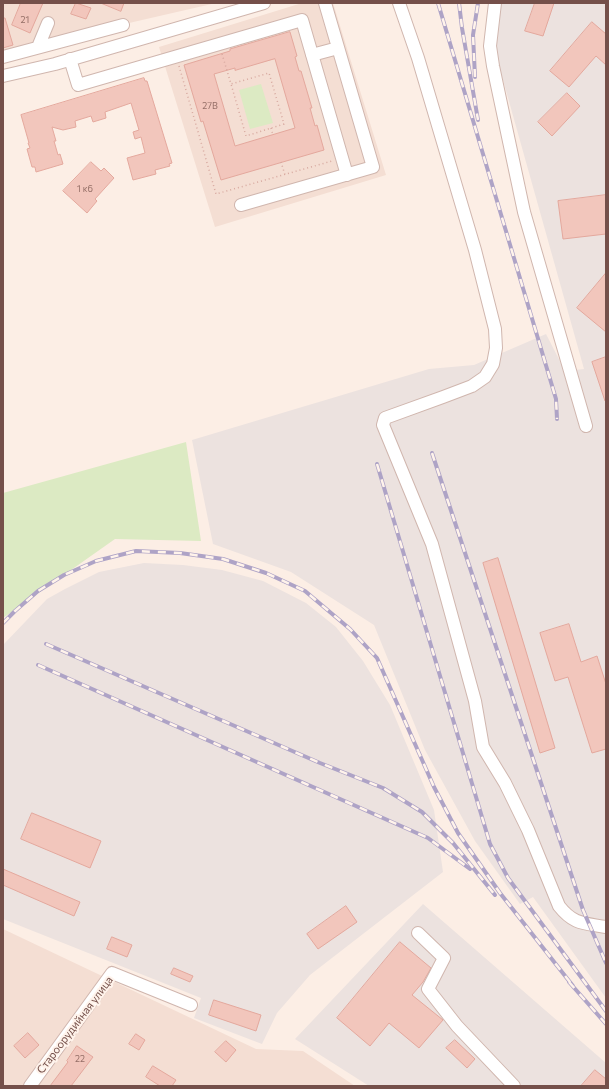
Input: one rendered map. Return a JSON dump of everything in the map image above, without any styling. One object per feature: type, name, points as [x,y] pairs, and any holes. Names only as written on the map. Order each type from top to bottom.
[{"type":"street","points":[[3,76],[70,59],[264,3]]},
{"type":"street","points":[[241,205],[373,167],[325,3]]},
{"type":"street","points":[[399,3],[418,58],[475,250],[495,329],[496,348],[493,364],[485,376],[472,386],[384,418],[383,425],[432,544],[475,702],[483,747],[505,783],[528,830],[559,906],[565,914],[575,922],[606,927]]},
{"type":"street","points":[[495,3],[490,46],[492,66],[517,183],[586,426]]},
{"type":"street","points":[[70,59],[78,86],[302,20],[347,175]]},
{"type":"street","points":[[38,47],[48,23]]},
{"type":"street","points":[[3,57],[123,25]]},
{"type":"street","points":[[312,56],[338,48]]},
{"type":"street","points":[[418,933],[444,958],[428,989],[457,1026],[514,1086]]},
{"type":"street","name":"Староорудийная улица","points":[[30,1086],[112,973],[191,1005]]},
{"type":"path","points":[[219,44],[246,136],[284,124],[269,73],[231,84]]},
{"type":"path","points":[[176,57],[216,194],[342,158]]},
{"type":"path","points":[[272,128],[273,135]]},
{"type":"path","points":[[281,162],[285,175]]},
{"type":"shaded area","points":[[3,3],[216,3],[3,52]]},
{"type":"shaded area","points":[[302,3],[333,3],[386,175],[215,227],[159,47]]},
{"type":"shaded area","points":[[499,3],[606,3],[606,998],[533,897],[520,904],[475,841],[425,750],[374,625],[291,572],[213,544],[192,440],[429,369],[474,365],[546,334],[565,371],[584,369],[496,55]]},
{"type":"shaded area","points":[[144,563],[183,565],[222,570],[263,581],[306,603],[336,627],[363,661],[390,705],[434,810],[443,872],[310,975],[277,1013],[262,1044],[194,1018],[201,998],[3,919],[3,645],[47,599],[99,572]]},
{"type":"shaded area","points":[[423,904],[606,1063],[606,1086],[369,1086],[295,1039]]},
{"type":"shaded area","points":[[3,929],[256,1049],[303,1051],[355,1086],[3,1086]]},
{"type":"green space","points":[[261,84],[273,123],[250,129],[239,90]]},
{"type":"green space","points":[[186,442],[201,541],[115,539],[3,618],[3,493]]},
{"type":"building","points":[[21,3],[43,3],[30,33],[12,25]]},
{"type":"building","points":[[76,3],[91,8],[86,19],[71,14]]},
{"type":"building","points":[[101,3],[124,3],[121,11]]},
{"type":"building","points":[[535,3],[554,3],[543,36],[525,31]]},
{"type":"building","points":[[3,18],[5,18],[13,45],[3,48]]},
{"type":"building","points":[[592,22],[606,34],[606,65],[596,56],[569,87],[550,71]]},
{"type":"building","points":[[290,32],[297,56],[295,57],[299,71],[301,71],[312,108],[310,108],[315,126],[317,125],[324,150],[221,180],[203,121],[201,122],[184,65],[230,51],[230,49]],"holes":[[[275,59],[295,128],[235,146],[214,74]]]},
{"type":"building","points":[[144,78],[145,81],[147,81],[172,163],[169,164],[170,166],[155,170],[156,174],[133,180],[127,158],[145,153],[141,137],[135,139],[133,132],[139,130],[131,103],[105,112],[106,118],[93,122],[91,116],[75,121],[76,127],[63,130],[52,127],[58,155],[60,154],[63,164],[36,172],[35,167],[32,167],[27,149],[30,148],[21,115]]},
{"type":"building","points":[[567,93],[580,106],[552,136],[538,122]]},
{"type":"building","points":[[91,162],[101,171],[104,168],[114,178],[95,199],[97,201],[87,213],[63,191]]},
{"type":"building","points":[[606,195],[606,234],[563,239],[558,201]]},
{"type":"building","points":[[606,273],[606,332],[577,308]]},
{"type":"building","points":[[606,357],[606,401],[605,401],[592,362]]},
{"type":"building","points":[[498,558],[555,748],[540,753],[483,563]]},
{"type":"building","points":[[569,624],[581,662],[597,656],[606,684],[606,749],[592,753],[568,677],[555,681],[540,633]]},
{"type":"building","points":[[32,813],[101,841],[90,868],[21,839]]},
{"type":"building","points":[[3,869],[80,902],[74,916],[3,885]]},
{"type":"building","points":[[346,906],[357,922],[318,949],[307,934]]},
{"type":"building","points":[[112,937],[132,945],[127,957],[107,949]]},
{"type":"building","points":[[400,942],[431,968],[423,982],[412,995],[443,1020],[419,1048],[389,1023],[370,1046],[337,1018]]},
{"type":"building","points":[[174,968],[193,976],[190,982],[171,974]]},
{"type":"building","points":[[214,1000],[261,1015],[256,1031],[209,1015]]},
{"type":"building","points":[[28,1033],[39,1045],[25,1058],[14,1046]]},
{"type":"building","points":[[136,1034],[145,1040],[139,1050],[129,1044]]},
{"type":"building","points":[[455,1040],[475,1059],[467,1068],[446,1048]]},
{"type":"building","points":[[226,1041],[236,1050],[226,1062],[215,1052]]},
{"type":"building","points":[[77,1046],[93,1057],[71,1086],[50,1086],[68,1062],[67,1061]]},
{"type":"building","points":[[153,1066],[176,1080],[172,1086],[160,1086],[146,1077]]},
{"type":"building","points":[[595,1070],[606,1079],[606,1086],[581,1086]]},
{"type":"railway","points":[[438,3],[556,399],[557,419]]},
{"type":"railway","points":[[459,3],[478,120]]},
{"type":"railway","points":[[475,77],[473,35],[478,3]]},
{"type":"railway","points":[[432,453],[583,910],[606,963]]},
{"type":"railway","points":[[377,464],[490,844],[508,878],[606,1011]]},
{"type":"railway","points":[[3,623],[38,591],[64,575],[96,561],[136,551],[180,553],[223,559],[266,573],[305,591],[350,629],[377,658],[434,787],[458,833],[500,893],[573,986]]},
{"type":"railway","points":[[46,644],[320,763],[383,788],[422,812],[453,843],[495,895]]},
{"type":"railway","points":[[38,665],[428,838],[470,869]]},
{"type":"railway","points":[[569,982],[606,1024]]}]
